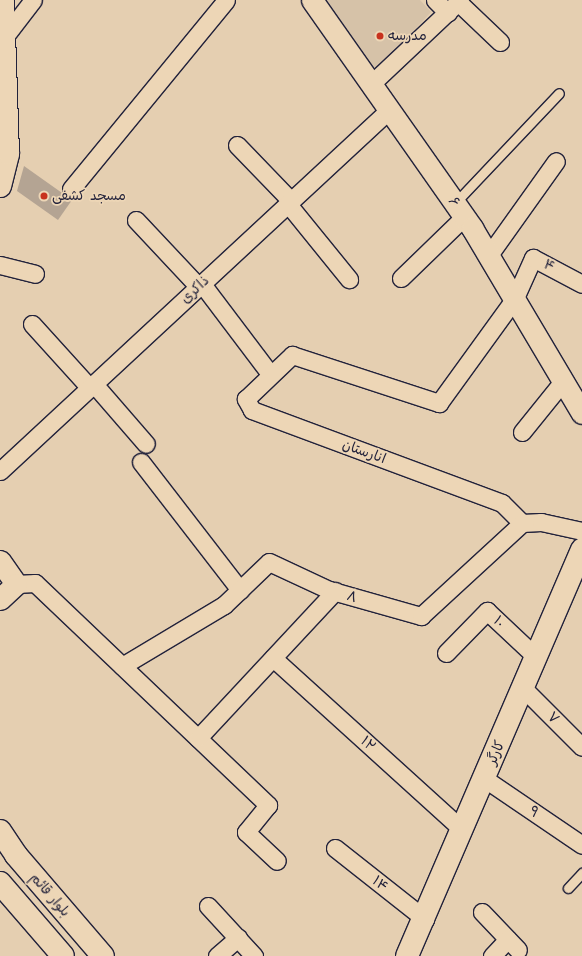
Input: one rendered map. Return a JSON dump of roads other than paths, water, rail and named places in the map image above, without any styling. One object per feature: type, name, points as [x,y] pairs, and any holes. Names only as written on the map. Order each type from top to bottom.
[{"type":"main road","name":"کارگر","points":[[407,956],[464,830],[582,549]]},
{"type":"main road","name":"بلوار قائم","points":[[0,831],[16,855],[103,956]]},
{"type":"main road","points":[[0,883],[63,956]]},
{"type":"street","points":[[0,186],[8,153],[4,108],[6,35],[3,0]]},
{"type":"street","points":[[6,35],[33,0]]},
{"type":"street","name":"۶","points":[[312,0],[460,210],[515,298],[582,413]]},
{"type":"street","points":[[435,0],[456,5],[500,42]]},
{"type":"street","points":[[71,189],[218,3]]},
{"type":"street","points":[[371,84],[456,5]]},
{"type":"street","name":"ذاکری","points":[[0,471],[389,110]]},
{"type":"street","points":[[238,144],[289,203],[349,279]]},
{"type":"street","points":[[489,255],[556,161]]},
{"type":"street","points":[[401,278],[460,210]]},
{"type":"street","points":[[136,220],[200,285],[273,371],[292,355],[439,403],[515,298]]},
{"type":"street","name":"۴","points":[[515,298],[533,258],[582,284]]},
{"type":"street","points":[[0,265],[36,274]]},
{"type":"street","points":[[32,324],[146,444]]},
{"type":"street","name":"انارستان","points":[[273,371],[246,399],[252,410],[502,503],[522,523]]},
{"type":"street","points":[[522,432],[564,380]]},
{"type":"street","points":[[141,462],[240,590]]},
{"type":"street","points":[[522,523],[541,522],[582,531]]},
{"type":"street","name":"۸","points":[[122,666],[224,605],[269,562],[335,591],[421,616],[522,523]]},
{"type":"street","points":[[0,561],[16,584]]},
{"type":"street","points":[[0,599],[16,584],[35,583],[268,805],[246,832],[277,861]]},
{"type":"street","points":[[198,738],[335,591]]},
{"type":"street","name":"۱۰","points":[[446,653],[487,611],[536,657]]},
{"type":"street","name":"۱۲","points":[[273,658],[464,830]]},
{"type":"street","name":"۷","points":[[523,688],[582,747]]},
{"type":"street","name":"۹","points":[[485,778],[582,845]]},
{"type":"street","name":"۱۴","points":[[335,848],[425,919]]},
{"type":"street","points":[[208,906],[254,956]]},
{"type":"street","points":[[482,912],[513,944],[492,956]]},
{"type":"street","points":[[217,956],[238,938]]},
{"type":"lane","points":[[460,210],[558,93]]},
{"type":"lane","points":[[568,888],[582,872]]},
{"type":"place","name":"مدرسه","points":[[380,36]]},
{"type":"place","name":"مسجد کشفی","points":[[44,196]]}]
